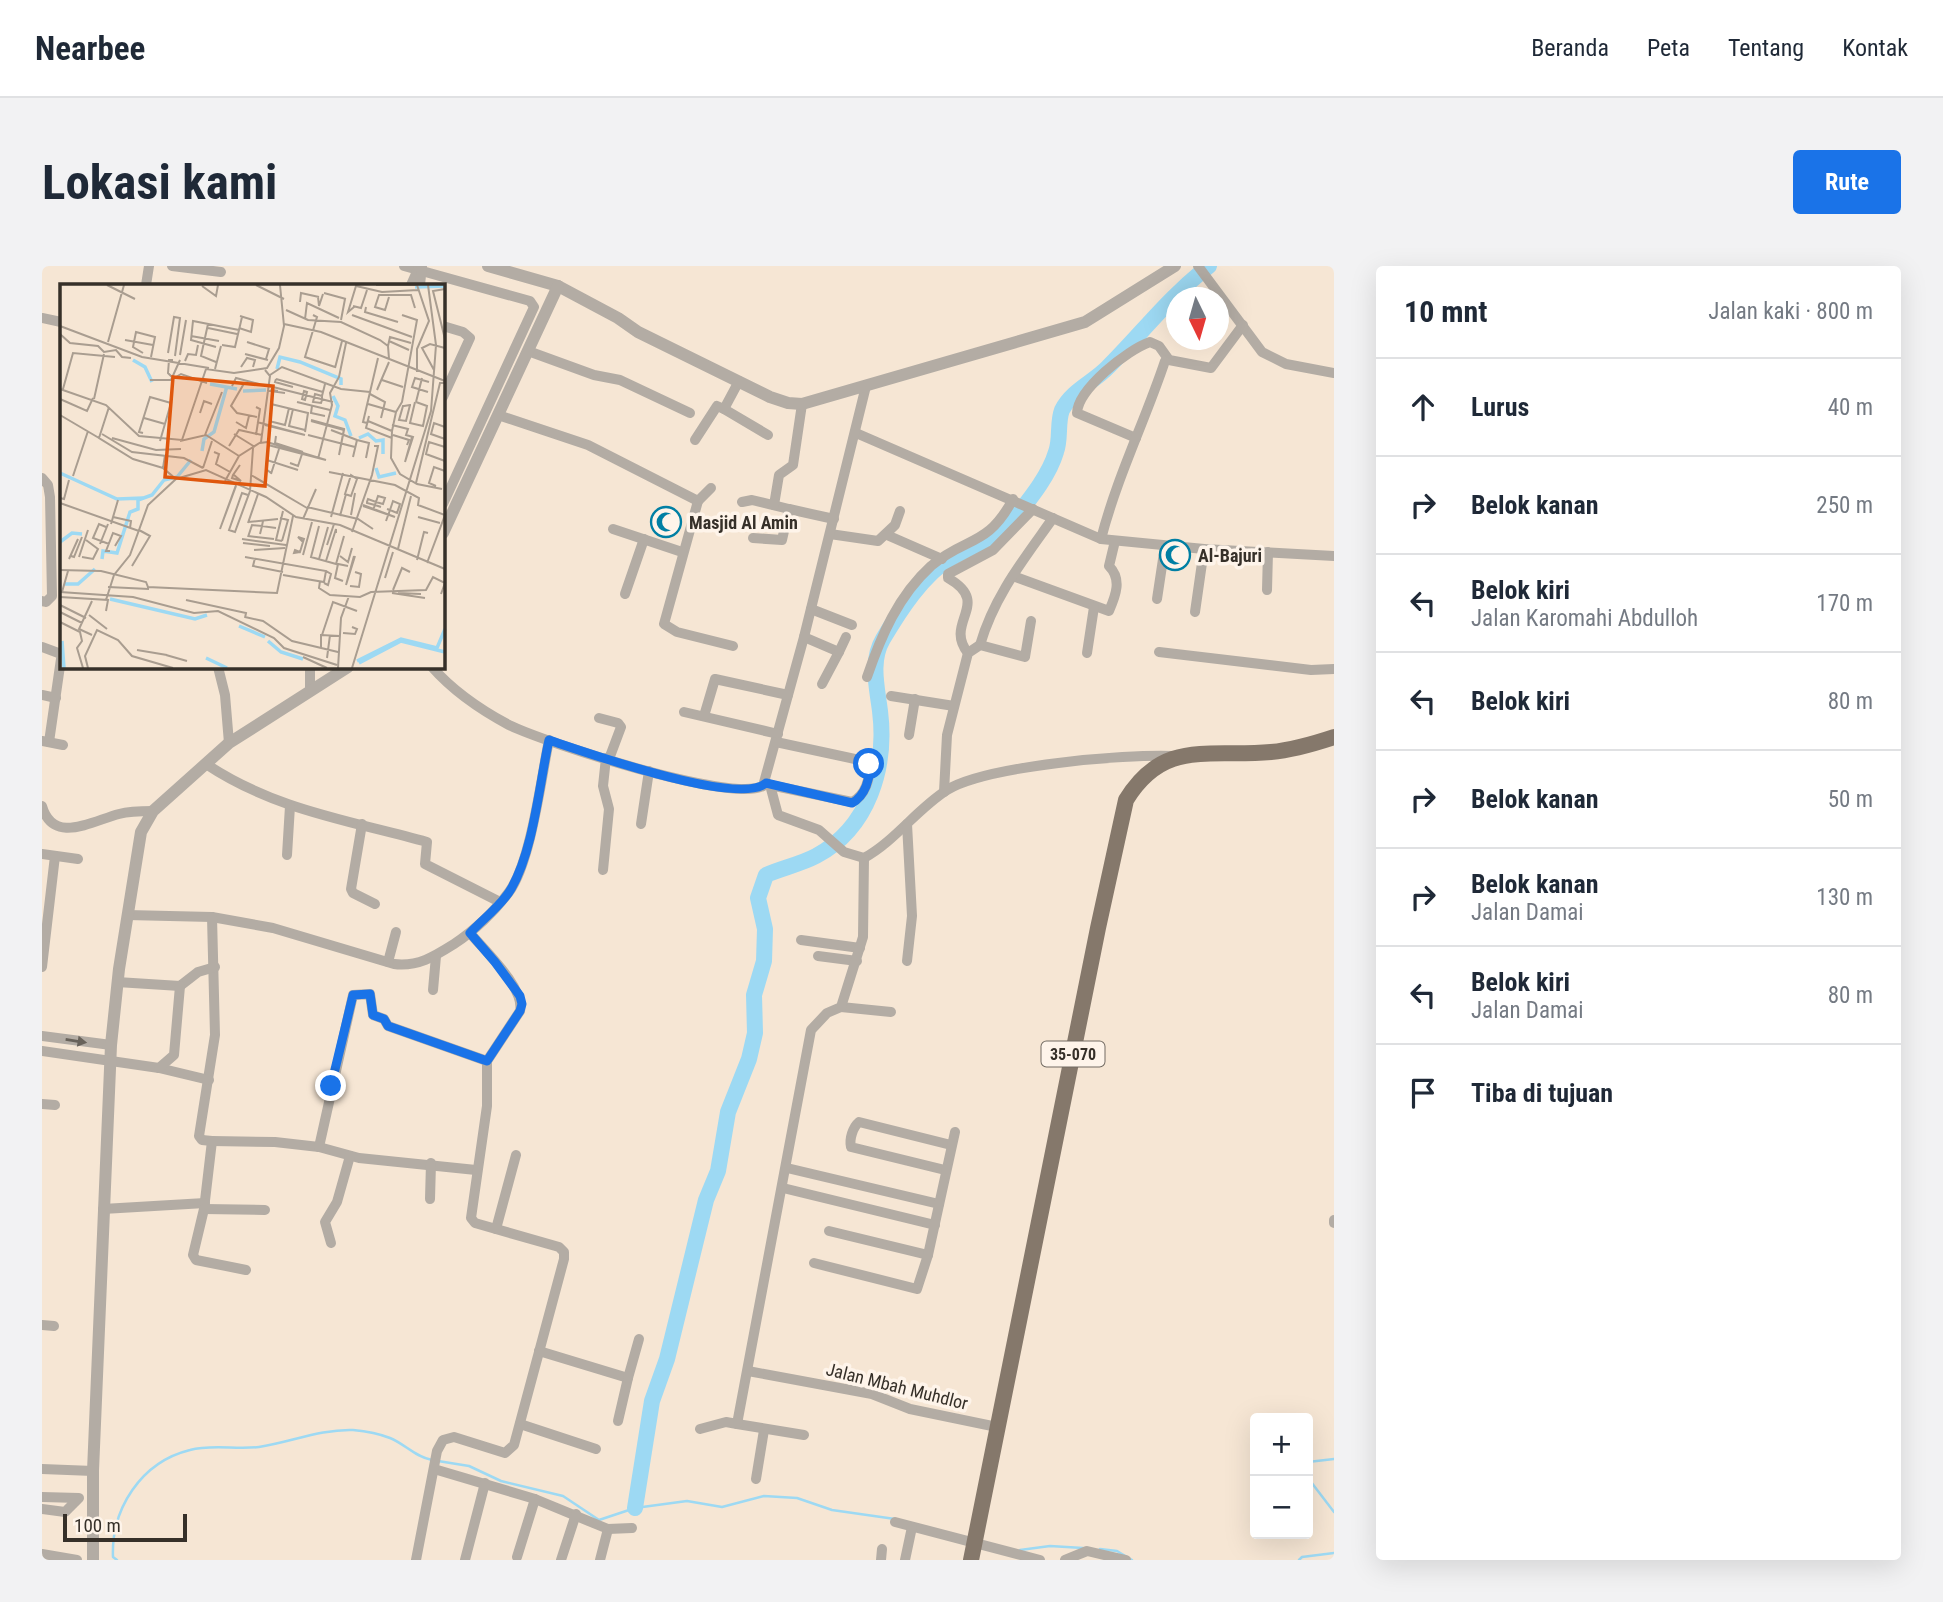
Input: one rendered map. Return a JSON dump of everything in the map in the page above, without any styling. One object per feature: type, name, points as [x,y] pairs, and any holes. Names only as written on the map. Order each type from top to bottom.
[{"type":"main road","points":[[1175,756],[1273,752],[1334,737]]},
{"type":"main road","name":"35-070","points":[[974,1544],[1126,800],[1135,785],[1155,766],[1175,756]]},
{"type":"street","points":[[146,284],[149,266]]},
{"type":"street","points":[[172,266],[221,269]]},
{"type":"street","points":[[404,266],[420,268],[530,301],[534,307],[444,502]]},
{"type":"street","points":[[488,266],[556,292],[788,403],[802,404],[1085,323],[1175,266]]},
{"type":"street","points":[[412,284],[420,268]]},
{"type":"street","points":[[1199,268],[1262,352],[1274,360],[1334,373]]},
{"type":"street","points":[[444,531],[556,292]]},
{"type":"street","points":[[42,318],[60,322]]},
{"type":"street","points":[[1136,438],[1077,413],[1090,386],[1141,345],[1154,343],[1169,360],[1210,368],[1243,325]]},
{"type":"street","points":[[444,326],[463,332],[470,338],[447,379]]},
{"type":"street","points":[[528,351],[594,375],[620,380],[690,413]]},
{"type":"street","points":[[1101,539],[1114,490],[1165,361],[1169,360]]},
{"type":"street","points":[[724,409],[739,381]]},
{"type":"street","points":[[864,858],[844,852],[819,830],[779,815],[768,784],[777,738],[866,386]]},
{"type":"street","points":[[774,505],[779,475],[793,465],[802,404]]},
{"type":"street","points":[[695,440],[717,406],[768,435]]},
{"type":"street","points":[[498,415],[588,445],[698,501]]},
{"type":"street","points":[[856,433],[1101,539],[1204,549],[1334,555]]},
{"type":"street","points":[[42,478],[48,485],[47,555],[52,597],[46,602],[42,601]]},
{"type":"street","points":[[711,488],[698,501],[664,624],[677,632],[733,646]]},
{"type":"street","points":[[742,502],[752,500],[834,519]]},
{"type":"street","points":[[867,677],[890,620],[913,587],[942,559],[988,533],[1015,500]]},
{"type":"street","points":[[968,653],[959,642],[959,634],[969,597],[964,588],[948,578],[948,574],[993,550],[1032,508]]},
{"type":"street","points":[[753,538],[782,540],[789,509]]},
{"type":"street","points":[[830,534],[871,542],[887,535],[900,511]]},
{"type":"street","points":[[944,792],[946,737],[968,653],[980,646],[988,620],[1013,576],[1053,518]]},
{"type":"street","points":[[613,529],[682,552]]},
{"type":"street","points":[[887,535],[942,559]]},
{"type":"street","points":[[625,594],[644,539]]},
{"type":"street","points":[[1013,576],[1107,611],[1111,608],[1118,580],[1116,573],[1109,566],[1115,541]]},
{"type":"street","points":[[1157,599],[1165,546]]},
{"type":"street","points":[[1195,612],[1204,549]]},
{"type":"street","points":[[1267,590],[1268,552]]},
{"type":"street","points":[[1087,653],[1094,607]]},
{"type":"street","points":[[811,609],[852,625]]},
{"type":"street","points":[[980,646],[1025,657],[1031,621]]},
{"type":"street","points":[[804,637],[839,652]]},
{"type":"street","points":[[822,684],[846,637]]},
{"type":"street","points":[[42,648],[60,657]]},
{"type":"street","points":[[1159,652],[1311,670],[1334,669]]},
{"type":"street","points":[[60,665],[46,741],[63,745]]},
{"type":"street","points":[[218,668],[225,695],[229,743]]},
{"type":"street","points":[[310,668],[310,690]]},
{"type":"street","points":[[93,1560],[93,1471],[111,1045],[117,982],[138,847],[153,811],[229,743],[346,668]]},
{"type":"street","points":[[433,668],[475,706],[512,726],[649,771],[742,791],[755,790],[768,784],[852,803],[863,793],[870,771],[869,764],[864,761],[684,712]]},
{"type":"street","points":[[704,716],[715,679],[788,695]]},
{"type":"street","points":[[42,695],[56,698]]},
{"type":"street","points":[[891,696],[954,706]]},
{"type":"street","points":[[909,735],[915,699]]},
{"type":"street","points":[[599,718],[618,723],[621,727],[608,759],[603,786],[609,808],[603,870]]},
{"type":"street","points":[[127,915],[212,917],[273,928],[408,966],[436,956],[470,933],[510,891],[524,856],[549,740]]},
{"type":"street","points":[[864,858],[944,792],[961,782],[1067,763],[1141,756],[1175,756]]},
{"type":"street","points":[[206,764],[238,785],[290,806],[427,842],[425,864],[499,902]]},
{"type":"street","points":[[641,824],[649,771]]},
{"type":"street","points":[[42,806],[46,819],[53,826],[64,828],[78,827],[120,813],[153,811]]},
{"type":"street","points":[[287,855],[290,806]]},
{"type":"street","points":[[362,824],[351,889],[353,893],[375,904]]},
{"type":"street","points":[[907,824],[912,916],[907,961]]},
{"type":"street","points":[[42,854],[78,859]]},
{"type":"street","points":[[42,967],[43,934],[55,856]]},
{"type":"street","points":[[841,1007],[857,961],[864,924],[864,858]]},
{"type":"street","points":[[212,917],[215,1035],[200,1136],[202,1140],[275,1142],[319,1147],[350,1156],[476,1170]]},
{"type":"street","points":[[388,962],[396,932]]},
{"type":"street","points":[[416,1560],[437,1451],[443,1440],[454,1437],[505,1453],[514,1445],[564,1252],[559,1247],[496,1229],[471,1218],[487,1106],[487,1061],[522,1004],[520,996],[470,933]]},
{"type":"street","points":[[801,940],[860,947]]},
{"type":"street","points":[[433,990],[436,956]]},
{"type":"street","points":[[818,956],[857,961]]},
{"type":"street","points":[[117,982],[180,986],[198,972],[215,967]]},
{"type":"street","points":[[159,1068],[174,1055],[180,986]]},
{"type":"street","points":[[319,1147],[353,995],[370,994],[373,1015],[384,1019],[388,1026],[487,1061]]},
{"type":"street","points":[[737,1424],[811,1030],[819,1019],[841,1007],[891,1012]]},
{"type":"street","points":[[42,1036],[111,1045]]},
{"type":"street","points":[[42,1051],[159,1068],[209,1080]]},
{"type":"street","points":[[42,1104],[55,1105]]},
{"type":"street","points":[[945,1170],[851,1147],[850,1143],[855,1126],[859,1122],[951,1145]]},
{"type":"street","points":[[814,1263],[917,1289],[928,1255],[955,1132]]},
{"type":"street","points":[[212,1140],[194,1258],[246,1270]]},
{"type":"street","points":[[496,1229],[516,1155]]},
{"type":"street","points":[[331,1243],[325,1222],[337,1202],[350,1156]]},
{"type":"street","points":[[430,1199],[431,1163]]},
{"type":"street","points":[[787,1168],[939,1204]]},
{"type":"street","points":[[783,1188],[935,1225]]},
{"type":"street","points":[[103,1209],[204,1206],[265,1210]]},
{"type":"street","points":[[829,1231],[928,1255]]},
{"type":"street","points":[[42,1325],[54,1326]]},
{"type":"street","points":[[618,1421],[639,1339]]},
{"type":"street","points":[[539,1351],[628,1378]]},
{"type":"street","name":"Jalan Mbah Muhdlor","points":[[748,1371],[828,1384],[872,1394],[910,1409],[997,1427]]},
{"type":"street","points":[[700,1429],[726,1422],[804,1435]]},
{"type":"street","points":[[520,1424],[596,1449]]},
{"type":"street","points":[[756,1479],[764,1430]]},
{"type":"street","points":[[435,1467],[535,1499],[608,1529],[632,1528]]},
{"type":"street","points":[[42,1469],[93,1471]]},
{"type":"street","points":[[465,1560],[485,1483]]},
{"type":"street","points":[[42,1497],[94,1498]]},
{"type":"street","points":[[42,1509],[65,1512],[79,1498]]},
{"type":"street","points":[[517,1558],[535,1499]]},
{"type":"street","points":[[561,1560],[576,1514]]},
{"type":"street","points":[[895,1522],[1040,1560]]},
{"type":"street","points":[[905,1560],[912,1527]]},
{"type":"street","points":[[600,1560],[608,1529]]},
{"type":"street","points":[[1065,1560],[1087,1551],[1126,1560]]},
{"type":"street","points":[[42,1554],[71,1560]]},
{"type":"waterway","points":[[635,1508],[652,1401],[667,1359],[706,1200],[718,1171],[728,1112],[749,1059],[755,1033],[754,995],[764,961],[765,929],[758,898],[766,875],[816,856],[834,844],[861,813],[877,774],[880,753],[877,656],[883,639],[904,606],[921,584],[941,565],[1008,526],[1049,470],[1057,447],[1062,410],[1066,403],[1108,367],[1169,302],[1209,266]]},
{"type":"waterway","points":[[117,1560],[113,1557],[117,1522],[132,1490],[157,1465],[190,1450],[207,1447],[259,1447],[318,1434],[353,1430],[390,1438],[432,1460]]},
{"type":"waterway","points":[[1313,1461],[1334,1459]]},
{"type":"waterway","points":[[438,1461],[469,1466],[501,1481],[563,1496],[599,1520],[635,1508],[687,1501],[722,1507],[764,1496],[797,1498],[832,1510],[895,1519]]},
{"type":"waterway","points":[[1313,1485],[1334,1512]]},
{"type":"waterway","points":[[1020,1550],[1050,1546],[1083,1548]]},
{"type":"waterway","points":[[1100,1549],[1117,1551],[1132,1560]]},
{"type":"waterway","points":[[1299,1560],[1302,1557],[1334,1553]]},
{"type":"place","name":"Masjid Al Amin","points":[[666,522]]},
{"type":"place","name":"Al-Bajuri","points":[[1175,555]]},
{"type":"route","points":[[331,1086],[339,1065],[353,995],[370,994],[373,1015],[384,1019],[388,1026],[487,1061],[520,1011],[520,996],[470,933],[510,891],[516,878],[524,856],[549,740],[683,780],[742,791],[755,790],[766,783],[852,803],[863,793],[870,771],[869,764]]}]
